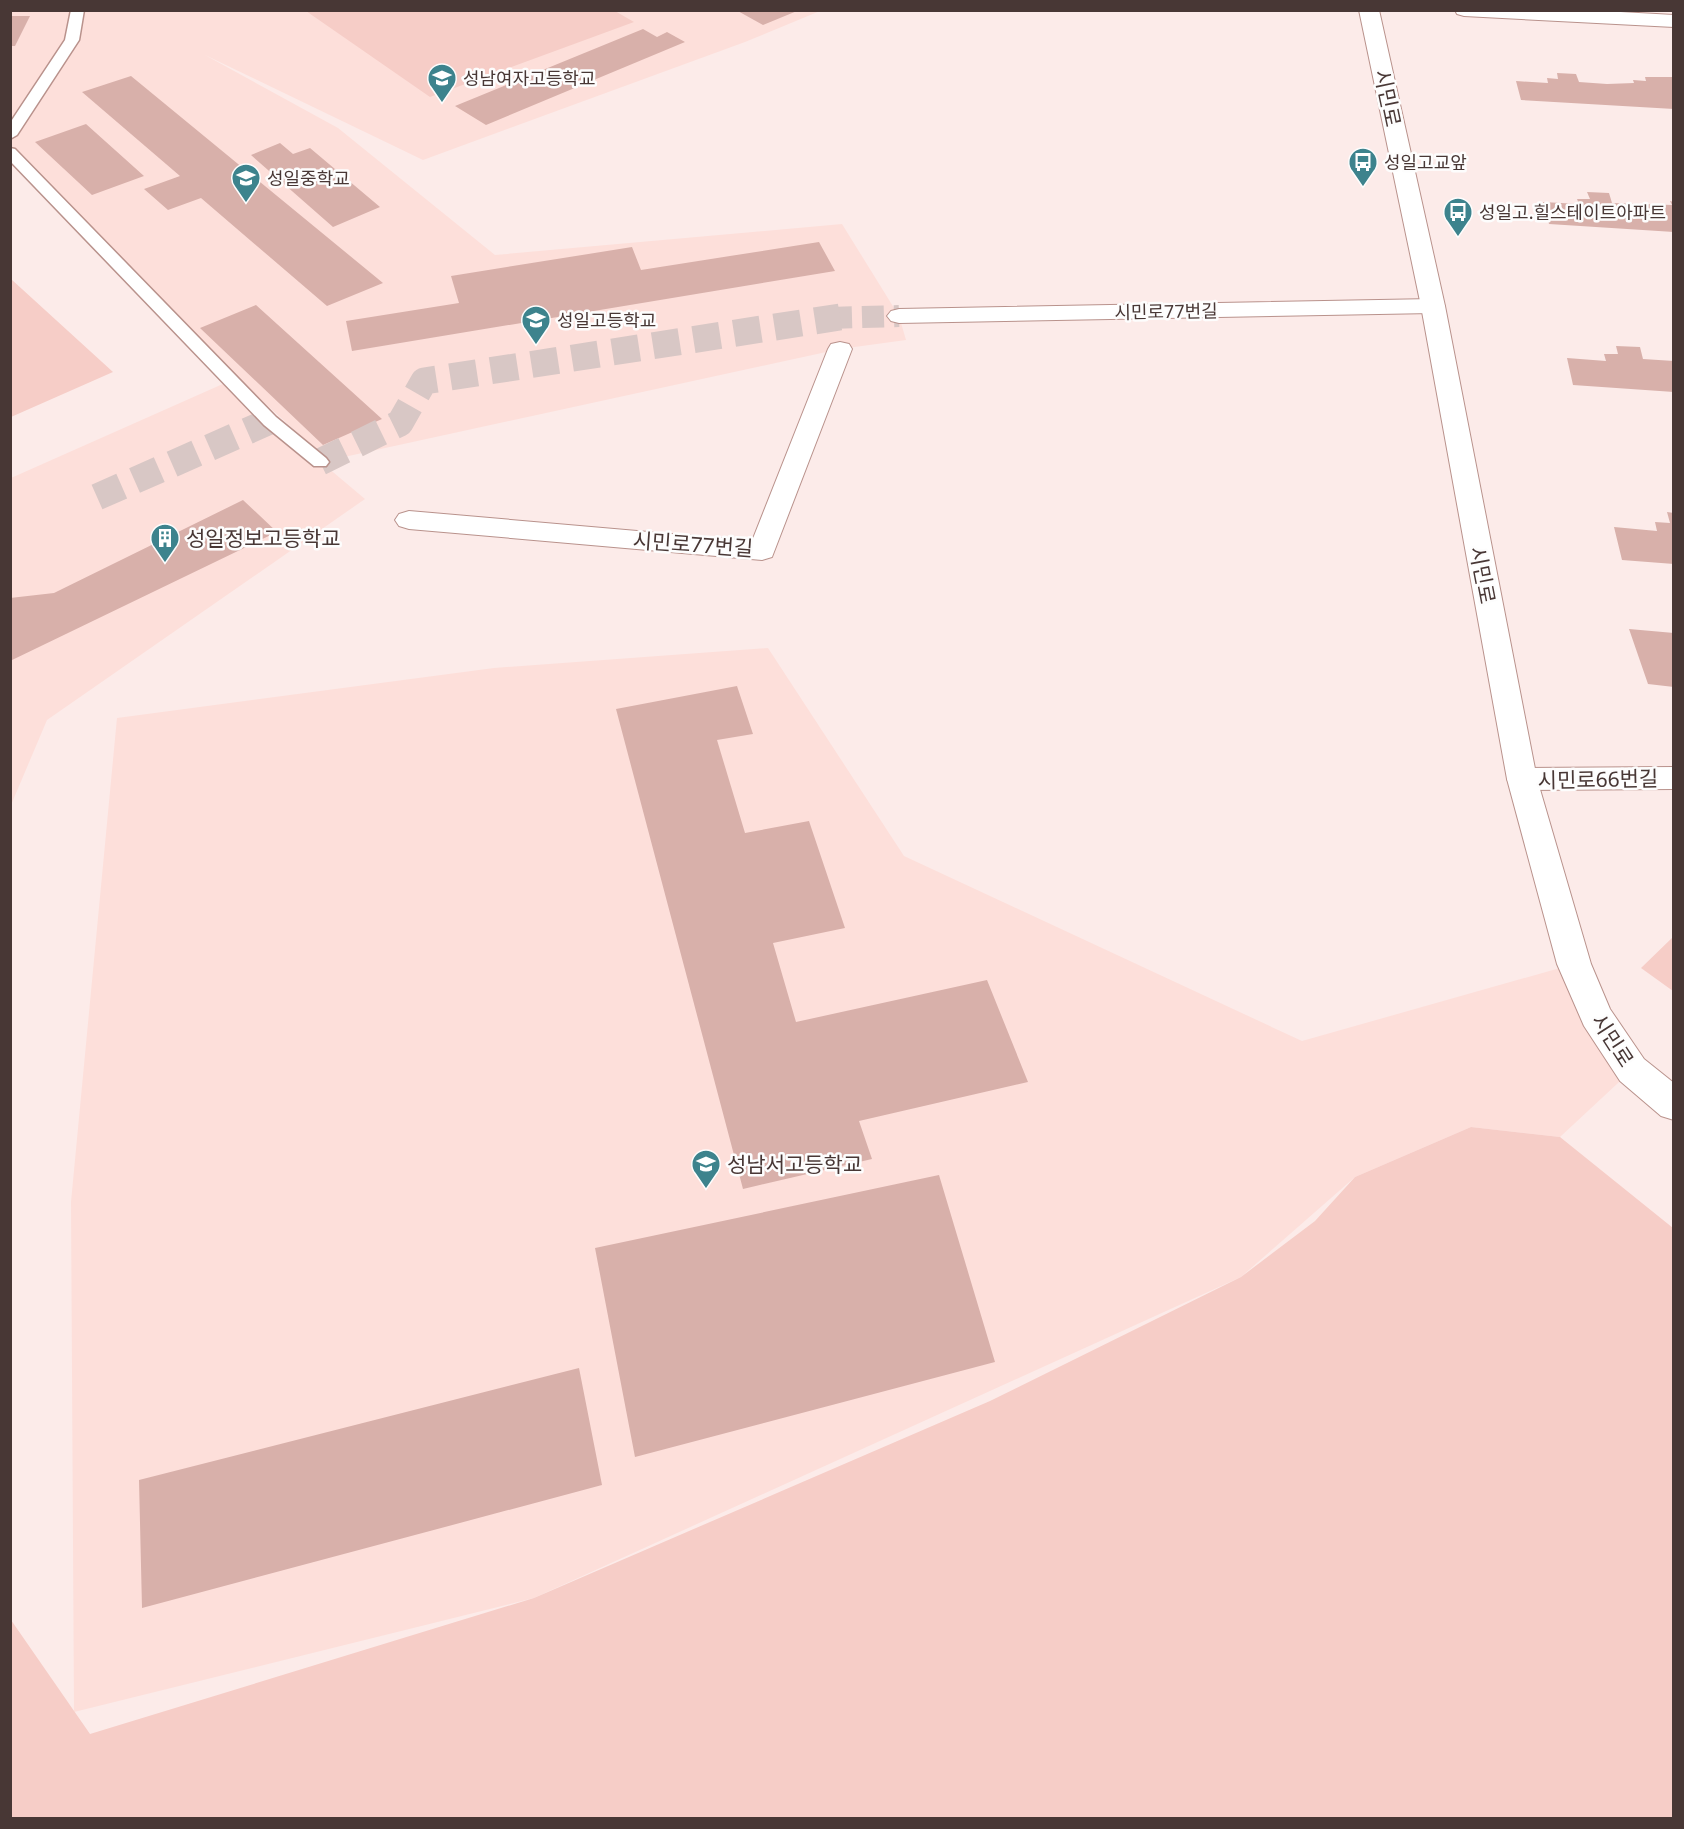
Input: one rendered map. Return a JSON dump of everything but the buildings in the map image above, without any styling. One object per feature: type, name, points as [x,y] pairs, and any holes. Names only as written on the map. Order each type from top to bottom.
[{"type":"main road","name":"시민로","points":[[1369,10],[1433,306],[1522,779],[1574,964],[1596,1016],[1632,1070],[1674,1105]]},
{"type":"main road","points":[[1464,10],[1674,21]]},
{"type":"main road","name":"시민로77번길","points":[[899,316],[1433,306]]},
{"type":"main road","name":"시민로77번길","points":[[409,520],[762,551],[840,349]]},
{"type":"main road","name":"시민로66번길","points":[[1522,779],[1674,778]]},
{"type":"lane","points":[[10,135],[72,40],[78,10]]},
{"type":"lane","points":[[10,152],[270,421],[320,462]]},
{"type":"shaded area","points":[[10,11],[820,11],[745,42],[423,160],[205,55],[338,128],[495,255],[842,224],[899,316],[906,340],[840,349],[321,462],[365,499],[47,720],[11,805],[11,478],[225,383],[318,459],[301,436],[176,323],[11,152]]},
{"type":"shaded area","points":[[306,11],[615,11],[634,22],[430,97]]},
{"type":"shaded area","points":[[11,279],[113,372],[11,417]]},
{"type":"shaded area","name":"성남서고등학교","points":[[768,648],[904,856],[1302,1041],[1574,964],[1632,1070],[1560,1137],[1471,1127],[1355,1177],[1241,1277],[534,1598],[74,1712],[71,1202],[117,718],[494,668]]},
{"type":"shaded area","points":[[1673,937],[1673,991],[1641,968]]},
{"type":"shaded area","points":[[1471,1127],[1560,1137],[1673,1228],[1673,1818],[11,1818],[11,1620],[90,1734],[534,1598],[990,1401],[1241,1277],[1315,1221],[1355,1177]]},
{"type":"tunnel","points":[[834,318],[899,316]]},
{"type":"tunnel","points":[[834,318],[840,317]]},
{"type":"tunnel","points":[[830,318],[834,318]]},
{"type":"tunnel","points":[[320,462],[400,423],[424,381],[834,318]]},
{"type":"tunnel","points":[[97,497],[270,421]]},
{"type":"place","name":"성남여자고등학교","points":[[442,104]]},
{"type":"place","name":"성일고교앞","points":[[1363,188]]},
{"type":"place","name":"성일중학교","points":[[246,204]]},
{"type":"place","name":"성일고.힐스테이트아파트","points":[[1458,238]]},
{"type":"place","name":"성일고등학교","points":[[536,346]]},
{"type":"place","name":"성일정보고등학교","points":[[165,564]]},
{"type":"place","name":"성남서고등학교","points":[[706,1190]]}]
